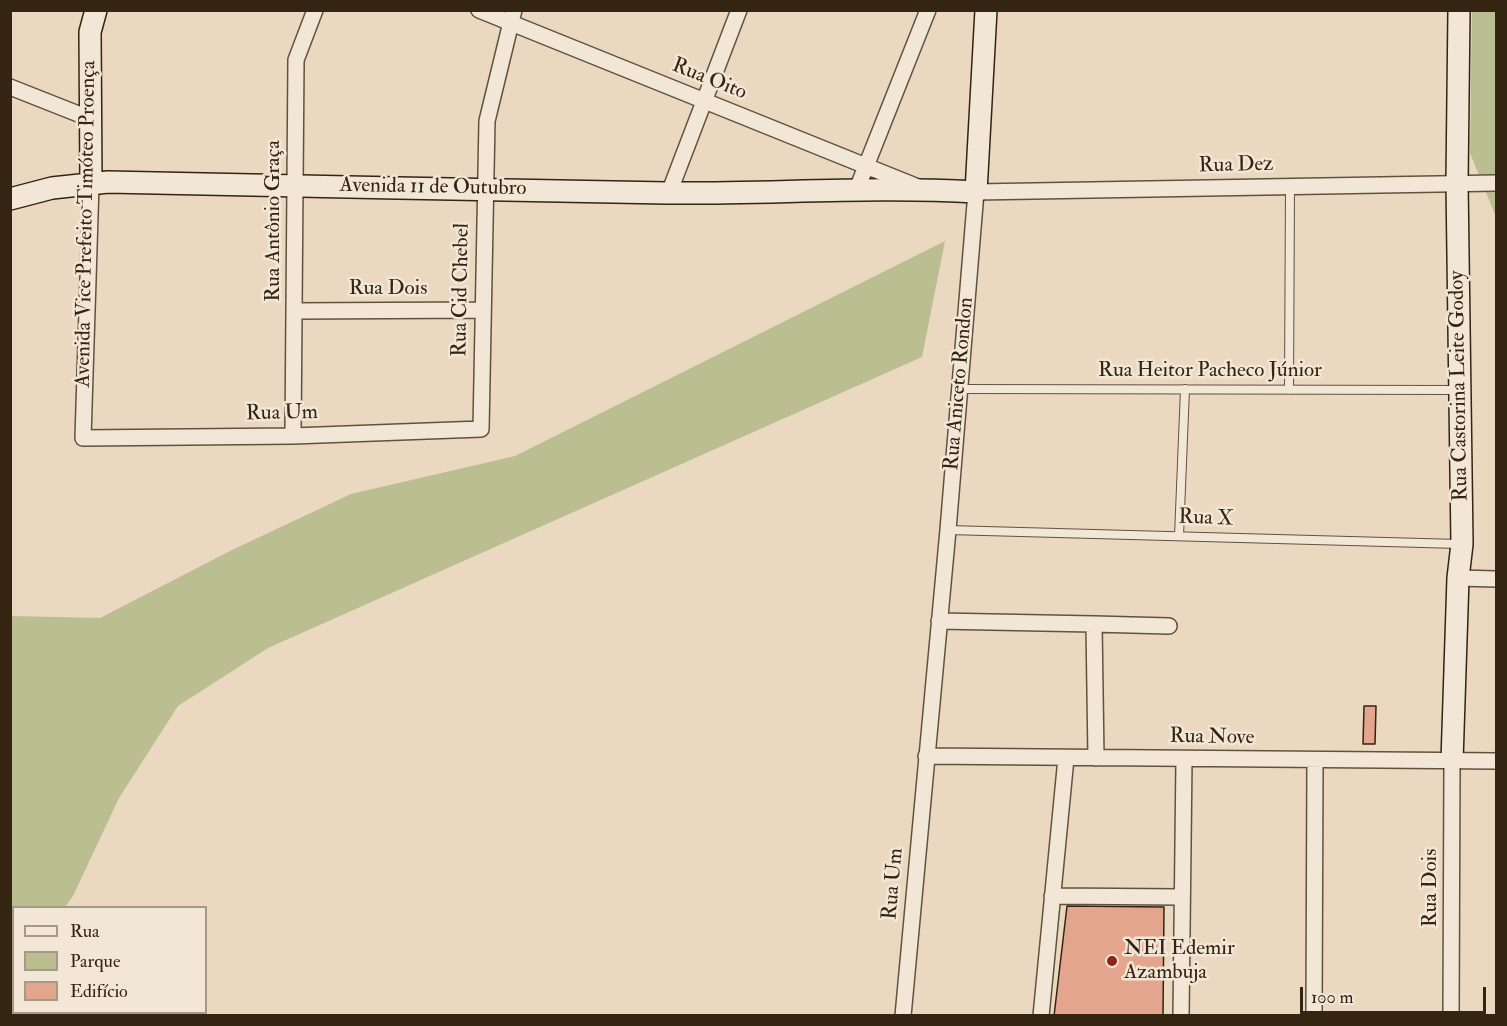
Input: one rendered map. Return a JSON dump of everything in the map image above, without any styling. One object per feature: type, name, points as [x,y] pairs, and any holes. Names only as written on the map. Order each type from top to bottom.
[{"type":"street","name":"Avenida Vice Prefeito Timóteo Proença","points":[[83,438],[91,183],[90,32],[96,10]]},
{"type":"street","name":"Rua Antônio Graça","points":[[293,436],[296,60],[315,10]]},
{"type":"street","name":"Rua Oito","points":[[479,10],[512,17],[704,101],[923,189]]},
{"type":"street","points":[[669,193],[739,10]]},
{"type":"street","points":[[857,189],[928,10]]},
{"type":"street","name":"Rua Aniceto Rondon","points":[[926,756],[948,530],[976,192],[986,10]]},
{"type":"street","name":"Rua Castorina Leite Godoy","points":[[1452,761],[1458,578],[1462,544],[1457,182],[1459,10]]},
{"type":"street","name":"Rua Cid Chebel","points":[[481,429],[487,121],[512,17]]},
{"type":"street","points":[[10,87],[91,119]]},
{"type":"street","name":"Avenida 11 de Outubro","points":[[10,199],[52,188],[108,182],[669,193],[857,189],[976,192]]},
{"type":"street","name":"Rua Dez","points":[[976,192],[1497,183]]},
{"type":"street","name":"Rua Dois","points":[[294,311],[483,310]]},
{"type":"street","name":"Rua Um","points":[[83,438],[293,436],[481,429]]},
{"type":"street","points":[[1458,578],[1497,579]]},
{"type":"street","points":[[939,621],[1169,626]]},
{"type":"street","points":[[1094,624],[1096,758]]},
{"type":"street","name":"Rua Um","points":[[903,1016],[926,756]]},
{"type":"street","name":"Rua Nove","points":[[926,756],[1497,761]]},
{"type":"street","points":[[1041,1016],[1066,758]]},
{"type":"street","points":[[1181,1016],[1184,759]]},
{"type":"street","points":[[1314,1016],[1315,760]]},
{"type":"street","name":"Rua Dois","points":[[1451,1016],[1452,761]]},
{"type":"street","points":[[1052,896],[1181,897]]},
{"type":"lane","points":[[1289,390],[1290,186]]},
{"type":"lane","name":"Rua Heitor Pacheco Júnior","points":[[960,389],[1460,390]]},
{"type":"lane","points":[[1179,536],[1185,389]]},
{"type":"lane","name":"Rua X","points":[[948,530],[1462,544]]},
{"type":"green space","points":[[1472,11],[1496,11],[1496,217],[1470,153]]},
{"type":"green space","points":[[945,241],[922,357],[268,648],[178,706],[119,798],[73,896],[66,906],[12,906],[11,978],[11,616],[100,618],[232,550],[351,494],[515,456]]},
{"type":"building","points":[[1364,706],[1376,706],[1375,744],[1363,744]]},
{"type":"building","name":"NEI Edemir Azambuja","points":[[1067,906],[1164,907],[1163,1016],[1054,1016]]},
{"type":"place","name":"NEI Edemir Azambuja","points":[[1112,961]]}]
